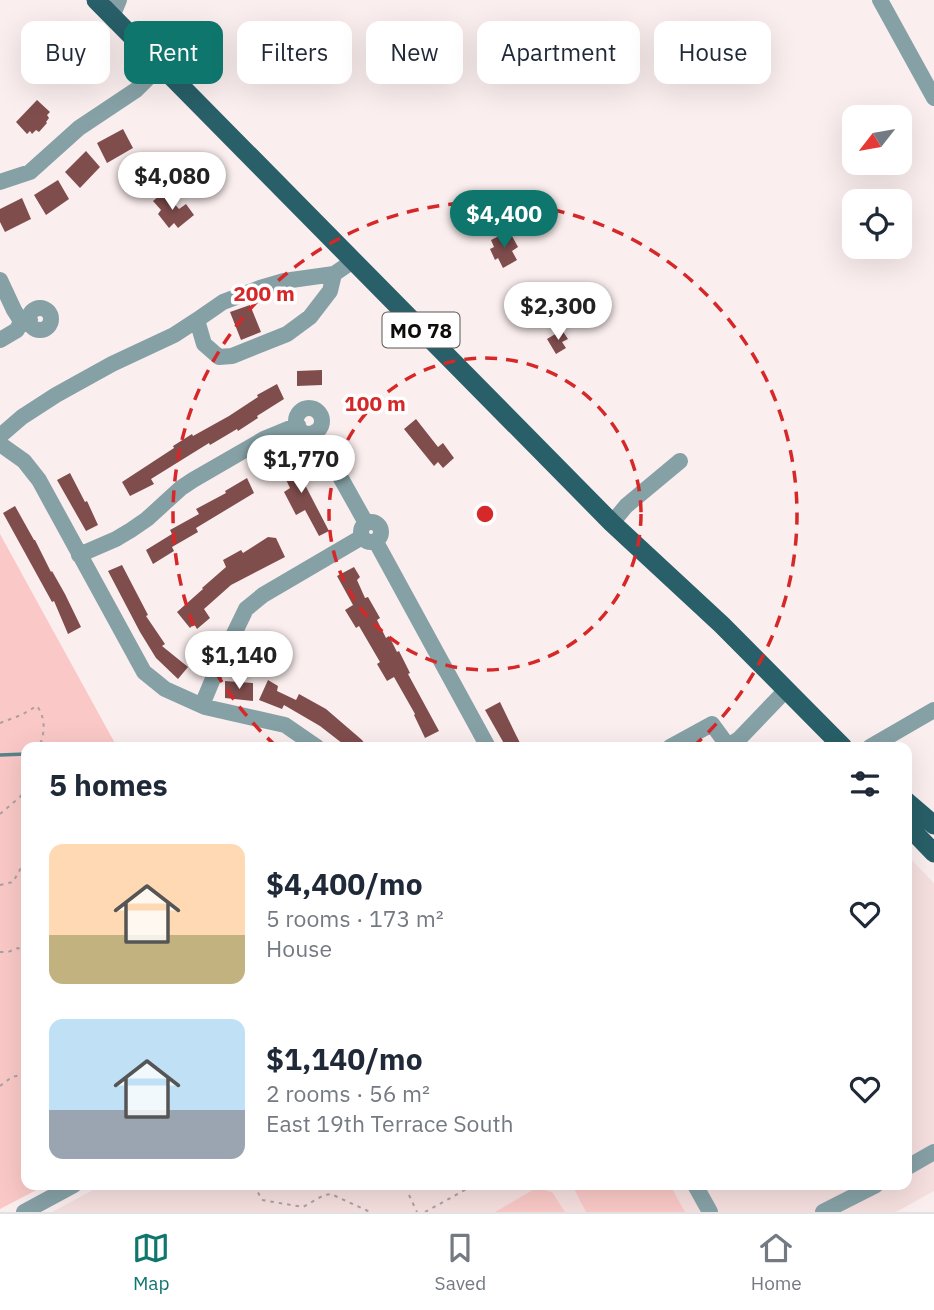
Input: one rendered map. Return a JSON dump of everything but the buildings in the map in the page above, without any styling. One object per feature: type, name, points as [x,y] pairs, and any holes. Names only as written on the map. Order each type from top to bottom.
[{"type":"main road","name":"MO 78","points":[[96,0],[116,8]]},
{"type":"main road","name":"MO 78","points":[[178,84],[612,523],[722,625],[838,742]]},
{"type":"main road","points":[[912,806],[934,825]]},
{"type":"main road","points":[[912,830],[934,853]]},
{"type":"street","points":[[880,0],[934,98]]},
{"type":"street","points":[[0,181],[30,172],[79,128],[142,84]]},
{"type":"street","points":[[0,436],[22,417],[56,395],[111,364],[174,335],[223,302],[284,281],[334,274],[353,261]]},
{"type":"street","points":[[197,320],[204,344],[219,357],[232,356],[287,334],[310,317],[330,290],[334,274]]},
{"type":"street","points":[[0,280],[14,310],[25,321],[17,330],[0,340]]},
{"type":"street","points":[[79,555],[131,530],[181,488],[264,439],[298,425],[305,433],[315,432],[368,534],[485,742]]},
{"type":"street","points":[[0,444],[24,461],[38,480],[144,673],[165,689],[202,705],[285,724],[310,742]]},
{"type":"street","points":[[612,523],[626,506],[680,461]]},
{"type":"street","points":[[202,705],[246,609],[263,595],[368,534]]},
{"type":"street","points":[[734,742],[786,690]]},
{"type":"street","points":[[879,742],[934,710]]},
{"type":"street","points":[[679,742],[712,724],[724,742]]},
{"type":"street","points":[[912,1165],[934,1152]]},
{"type":"street","points":[[24,1212],[65,1190]]},
{"type":"street","points":[[698,1190],[710,1212]]},
{"type":"street","points":[[823,1212],[866,1190]]},
{"type":"path","points":[[0,723],[37,706],[43,714],[44,737],[42,742]]},
{"type":"path","points":[[0,814],[21,796]]},
{"type":"path","points":[[0,885],[13,882],[21,868]]},
{"type":"path","points":[[0,951],[21,950]]},
{"type":"path","points":[[0,1086],[12,1077],[21,1075]]},
{"type":"path","points":[[257,1190],[262,1200],[303,1208],[324,1195],[331,1194],[370,1212]]},
{"type":"path","points":[[425,1212],[465,1190]]},
{"type":"path","points":[[409,1195],[417,1212]]},
{"type":"shaded area","points":[[0,534],[114,742],[21,742],[21,1190],[36,1190],[0,1209]]},
{"type":"shaded area","points":[[912,860],[934,883],[934,1191],[896,1212],[52,1212],[93,1190],[912,1190]]},
{"type":"shaded area","points":[[533,1190],[544,1190],[552,1192],[565,1212],[495,1212]]},
{"type":"shaded area","points":[[575,1190],[673,1190],[685,1212],[586,1212]]},
{"type":"waterway","points":[[0,755],[21,754]]}]
